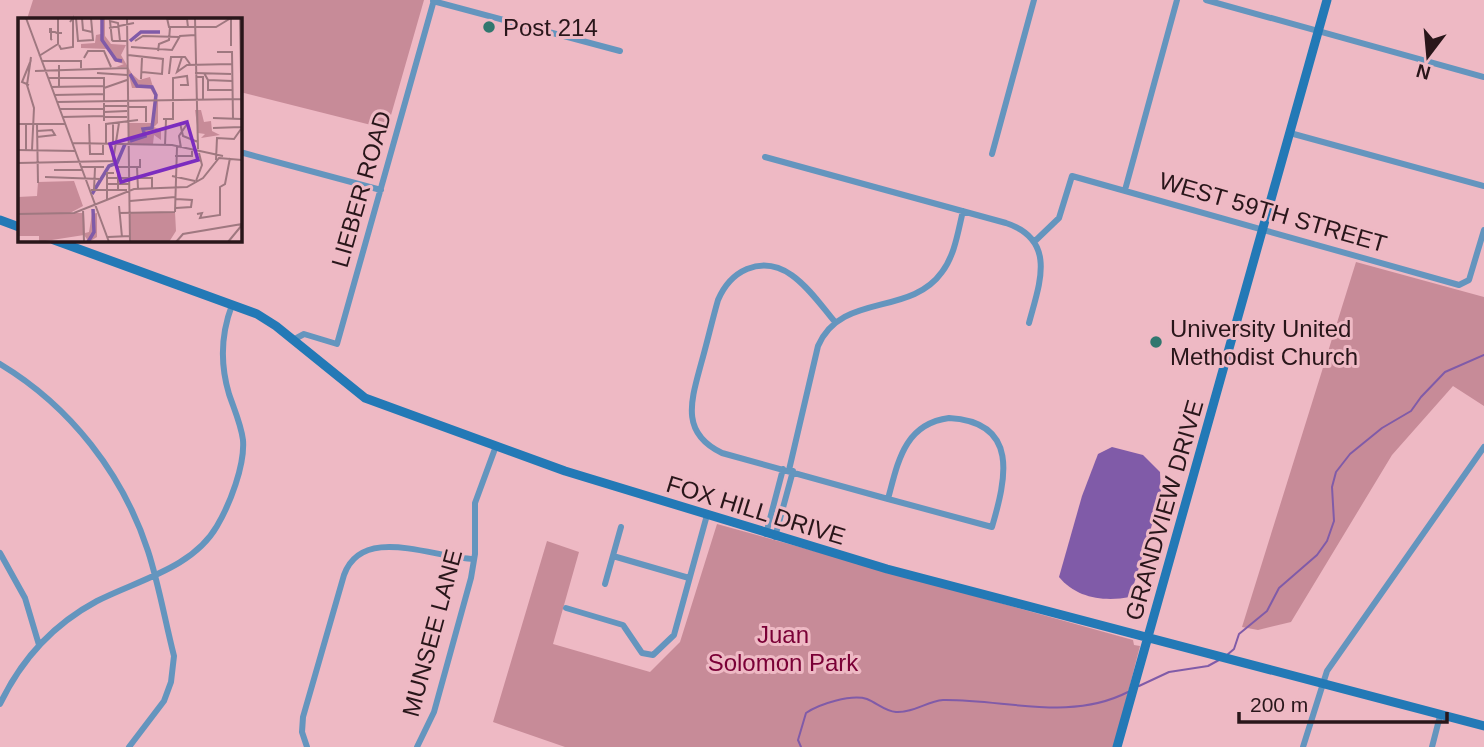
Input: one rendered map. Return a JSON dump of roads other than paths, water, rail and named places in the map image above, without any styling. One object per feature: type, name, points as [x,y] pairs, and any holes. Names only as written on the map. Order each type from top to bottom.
[{"type":"street","points":[[434,0],[620,51]]},
{"type":"street","name":"LIEBER ROAD","points":[[293,340],[304,334],[337,344],[434,0]]},
{"type":"street","points":[[992,154],[1034,0]]},
{"type":"street","points":[[1125,190],[1177,0]]},
{"type":"street","points":[[1206,0],[1484,77]]},
{"type":"street","name":"GRANDVIEW DRIVE","points":[[1117,747],[1327,0]]},
{"type":"street","points":[[1290,133],[1484,186]]},
{"type":"street","points":[[242,153],[381,190]]},
{"type":"street","points":[[765,157],[1010,224],[1034,242],[1041,260],[1042,273],[1029,323]]},
{"type":"street","name":"WEST 59TH STREET","points":[[1034,242],[1052,229],[1059,218],[1072,176],[1463,285],[1474,269],[1484,230]]},
{"type":"street","points":[[770,535],[818,346],[835,322],[851,312],[908,298],[931,285],[948,262],[963,211]]},
{"type":"street","points":[[0,220],[18,227]]},
{"type":"street","name":"FOX HILL DRIVE","points":[[59,242],[257,314],[365,398],[496,446],[770,535],[1183,649],[1484,726]]},
{"type":"street","points":[[835,322],[796,278],[773,266],[757,266],[739,272],[725,286],[718,300],[692,398],[693,425],[704,441],[719,452],[788,470],[888,499],[992,527],[1005,478],[1000,447],[985,429],[971,421],[949,418],[924,425],[904,447],[888,499]]},
{"type":"street","points":[[0,704],[18,671],[39,645],[88,606],[192,554],[212,533],[225,510],[242,458],[242,435],[223,367],[224,332],[232,305]]},
{"type":"street","points":[[0,364],[54,404],[93,448],[135,518],[154,575],[174,656],[173,674],[160,709],[130,747]]},
{"type":"street","name":"MUNSEE LANE","points":[[417,747],[436,705],[474,559],[475,503],[496,446]]},
{"type":"street","points":[[1303,747],[1329,667],[1484,447]]},
{"type":"street","points":[[566,608],[623,625],[642,653],[650,655],[673,638],[707,516]]},
{"type":"street","points":[[605,584],[621,527]]},
{"type":"street","points":[[307,747],[303,734],[303,718],[345,572],[353,559],[369,548],[384,545],[436,556],[474,559]]},
{"type":"street","points":[[0,553],[28,605],[39,645]]},
{"type":"street","points":[[613,556],[689,578]]},
{"type":"street","points":[[1432,747],[1440,716]]},
{"type":"waterway","points":[[1227,655],[1234,649],[1239,634],[1267,611],[1279,588],[1317,555],[1327,541],[1334,521],[1332,487],[1336,472],[1350,454],[1382,428],[1411,411],[1445,372],[1484,355]]},
{"type":"waterway","points":[[1139,686],[1169,672],[1208,666],[1219,660]]},
{"type":"waterway","points":[[801,747],[798,740],[806,713],[827,703],[844,699],[867,699],[896,712],[909,711],[943,700],[1037,707],[1083,706],[1128,692]]},
{"type":"place","name":"Post 214","points":[[489,27]]},
{"type":"place","name":"University United Methodist Church","points":[[1156,342]]},
{"type":"park label","name":"Juan Solomon Park","points":[[783,648]]}]
